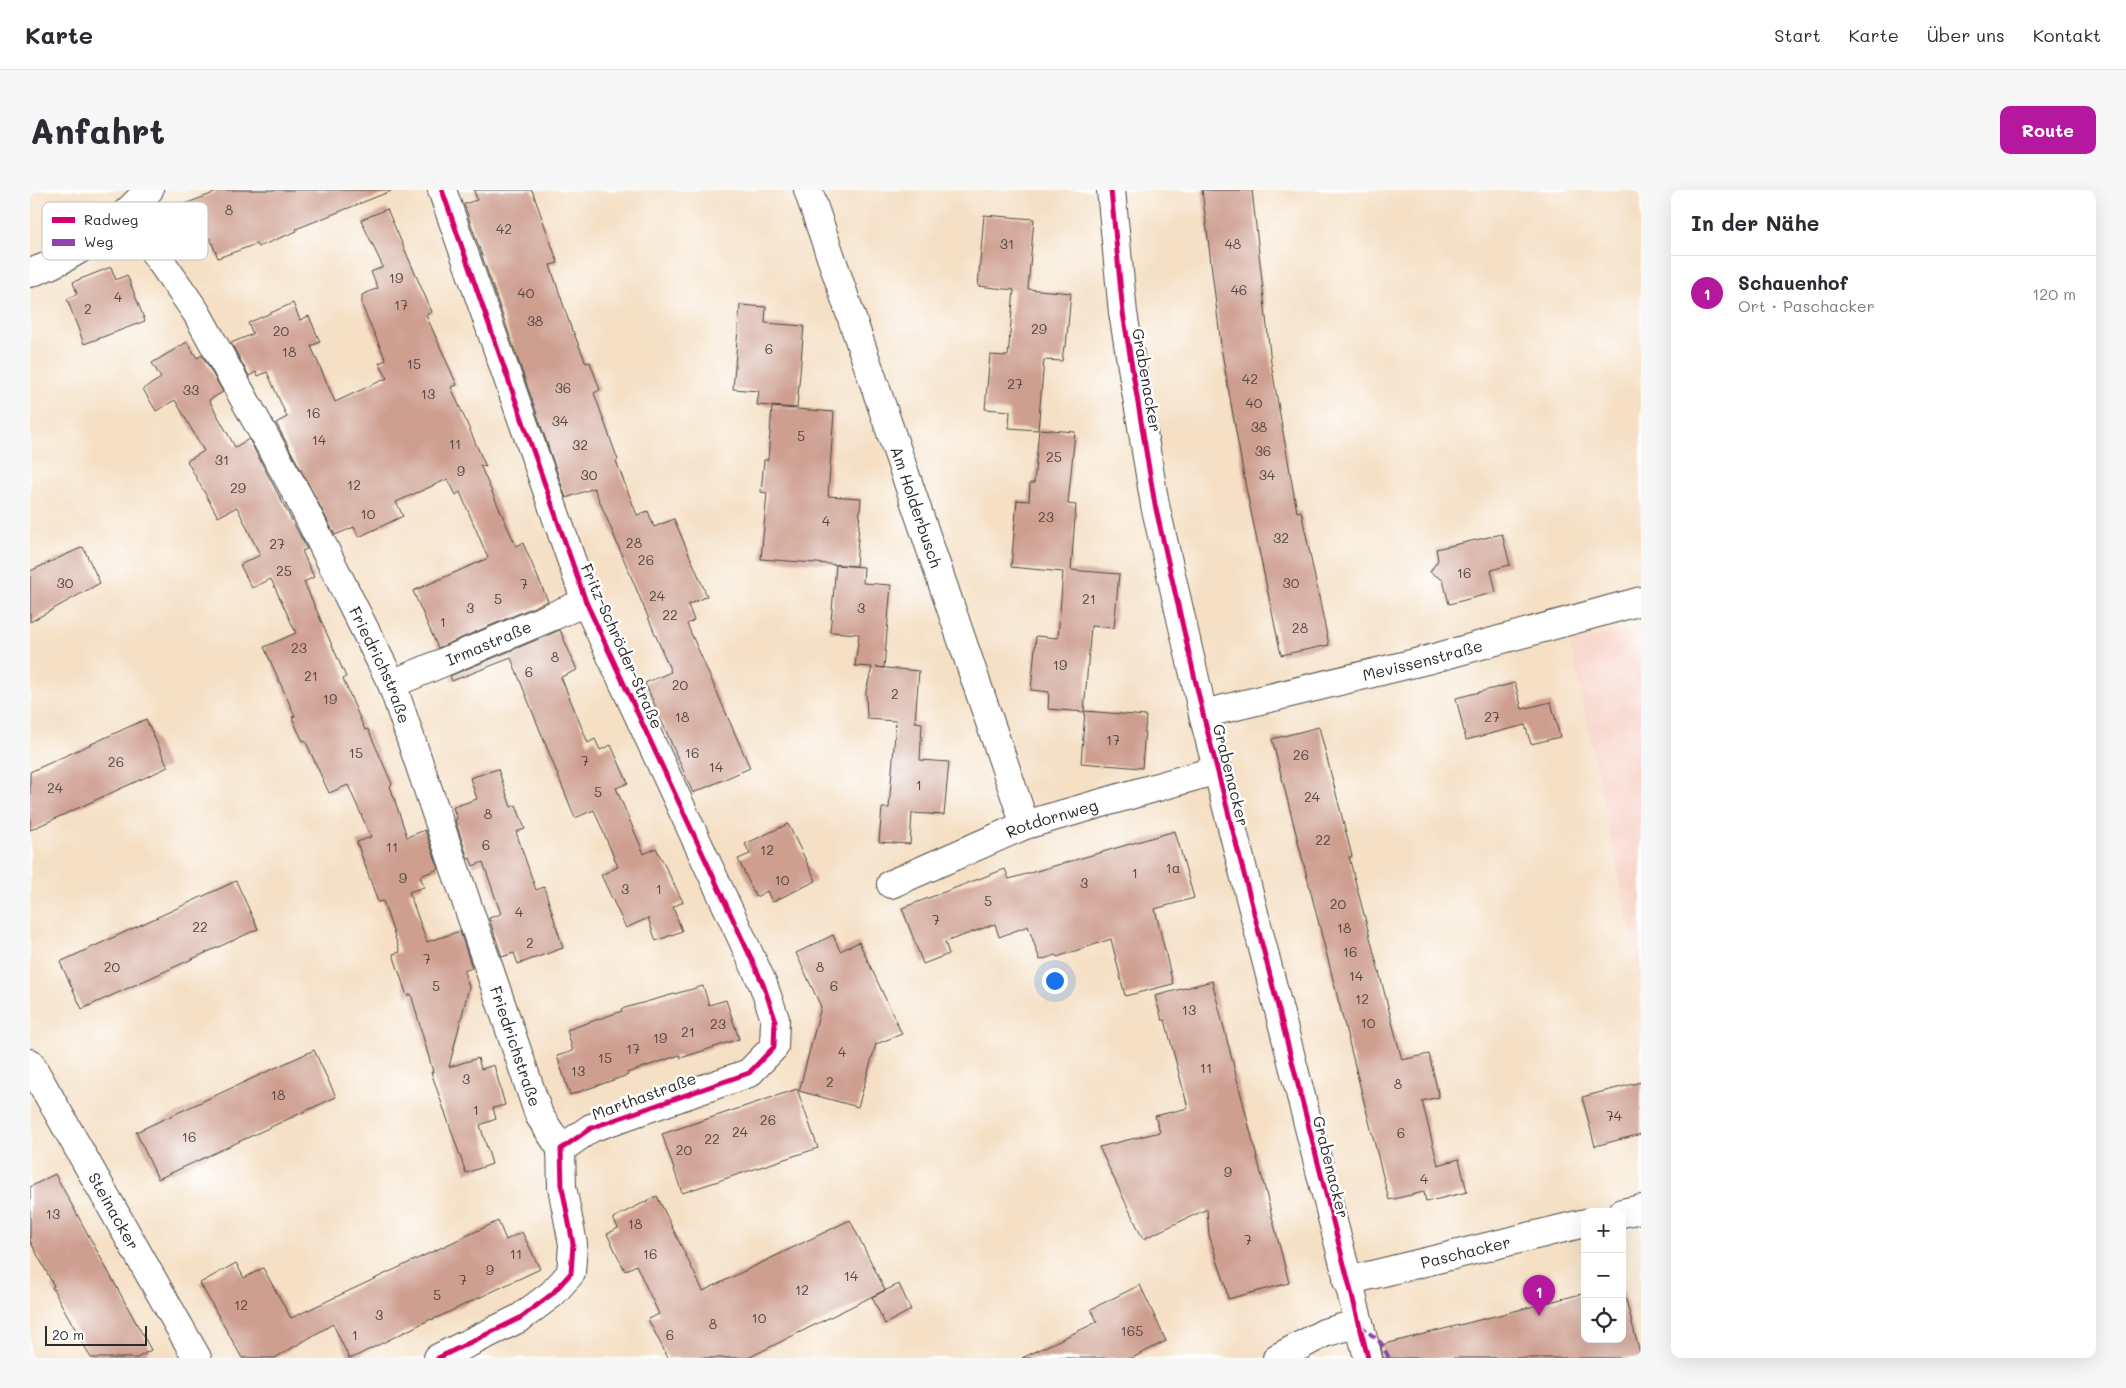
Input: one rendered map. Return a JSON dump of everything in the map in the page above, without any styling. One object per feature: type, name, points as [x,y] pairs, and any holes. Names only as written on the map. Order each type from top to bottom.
[{"type":"street","points":[[138,202],[149,190]]},
{"type":"street","name":"Fritz-Schröder-Straße","points":[[442,190],[586,602],[763,984],[775,1019],[774,1047]]},
{"type":"street","name":"Am Holderbusch","points":[[808,190],[1025,825]]},
{"type":"street","name":"Grabenacker","points":[[1111,190],[1123,313],[1155,504],[1203,714],[1368,1358]]},
{"type":"street","points":[[30,273],[62,260]]},
{"type":"street","name":"Friedrichstraße","points":[[159,260],[200,320],[298,496],[392,684],[539,1115],[561,1149]]},
{"type":"street","name":"Mevissenstraße","points":[[1203,714],[1427,660],[1641,601]]},
{"type":"street","name":"Irmastraße","points":[[392,684],[586,602]]},
{"type":"street","name":"Rotdornweg","points":[[892,884],[1025,825],[1217,770]]},
{"type":"street","name":"Marthastraße","points":[[561,1149],[591,1128],[749,1073],[774,1047]]},
{"type":"street","name":"Steinacker","points":[[30,1063],[196,1358]]},
{"type":"street","points":[[438,1358],[520,1318],[552,1294],[572,1273],[573,1244],[562,1186],[561,1149]]},
{"type":"street","points":[[1626,1212],[1641,1209]]},
{"type":"street","name":"Paschacker","points":[[1348,1281],[1581,1223]]},
{"type":"street","points":[[1277,1358],[1324,1333],[1359,1323]]},
{"type":"shaded area","points":[[1641,627],[1641,982],[1570,642]]},
{"type":"building","points":[[222,190],[391,190],[296,229],[297,231],[258,247],[256,244],[218,258],[210,238],[208,239],[208,202],[190,202]]},
{"type":"building","points":[[474,190],[532,190],[558,263],[550,265],[572,331],[586,363],[590,362],[600,390],[594,393],[618,460],[616,461],[637,515],[648,511],[654,527],[674,519],[707,596],[688,605],[694,620],[687,624],[750,768],[693,793],[645,683],[671,672],[594,488],[566,498],[464,204],[477,200]]},
{"type":"building","points":[[1202,190],[1252,190],[1271,363],[1297,512],[1301,511],[1329,645],[1281,655],[1246,488],[1222,353]]},
{"type":"building","points":[[387,209],[432,312],[426,315],[457,385],[451,387],[486,467],[480,465],[516,546],[523,543],[548,601],[438,648],[413,591],[488,558],[460,492],[456,495],[448,479],[396,502],[403,516],[359,537],[354,527],[335,535],[276,423],[287,417],[267,372],[258,376],[256,372],[249,376],[231,343],[253,334],[248,323],[293,303],[300,320],[309,316],[320,342],[311,346],[335,402],[387,378],[379,363],[386,360],[362,306],[362,295],[378,288],[371,272],[383,267],[361,220]]},
{"type":"building","points":[[984,215],[1034,219],[1028,289],[1071,293],[1066,347],[1064,346],[1062,361],[1044,360],[1038,430],[1009,428],[1010,411],[985,409],[990,355],[1008,356],[1014,290],[978,286]]},
{"type":"building","points":[[111,267],[116,280],[127,275],[145,321],[84,344],[67,299],[77,294],[73,282]]},
{"type":"building","points":[[740,305],[766,307],[765,323],[804,326],[797,408],[757,405],[759,391],[733,389]]},
{"type":"building","points":[[187,342],[197,358],[202,355],[223,392],[209,400],[235,447],[249,439],[307,549],[302,551],[314,577],[304,582],[346,677],[343,679],[365,730],[368,729],[392,784],[390,786],[407,837],[425,830],[439,869],[420,876],[424,887],[409,892],[427,942],[460,931],[472,968],[464,971],[469,987],[449,1067],[478,1058],[481,1069],[494,1065],[505,1105],[493,1108],[496,1119],[480,1125],[492,1164],[466,1173],[431,1072],[433,1072],[411,994],[407,996],[393,954],[400,952],[383,901],[378,902],[357,842],[371,837],[348,785],[329,793],[305,740],[303,741],[297,729],[292,717],[295,716],[264,647],[296,633],[271,579],[252,588],[240,565],[260,555],[237,507],[218,517],[187,461],[204,451],[175,400],[156,411],[143,389],[161,378],[152,363]]},
{"type":"building","points":[[772,407],[834,412],[828,496],[861,498],[856,566],[761,559],[767,493],[761,492],[764,460],[768,460]]},
{"type":"building","points":[[1039,429],[1075,432],[1068,504],[1076,505],[1071,570],[1119,574],[1114,628],[1091,626],[1084,712],[1048,709],[1049,692],[1031,690],[1036,636],[1058,638],[1063,572],[1011,567],[1017,500],[1029,501],[1030,483],[1034,483]]},
{"type":"building","points":[[1502,534],[1510,565],[1491,570],[1496,592],[1449,604],[1443,580],[1430,572],[1438,560],[1436,549]]},
{"type":"building","points":[[83,547],[100,583],[30,622],[30,571]]},
{"type":"building","points":[[836,565],[864,567],[863,583],[891,585],[884,668],[919,671],[915,722],[922,723],[920,760],[949,762],[944,815],[912,813],[910,844],[879,842],[882,808],[889,808],[896,721],[867,719],[866,691],[872,667],[855,666],[859,634],[830,632]]},
{"type":"building","points":[[560,630],[577,670],[561,677],[588,743],[595,739],[600,750],[611,745],[628,783],[616,788],[644,854],[656,848],[683,902],[673,907],[682,931],[656,941],[648,918],[626,928],[601,875],[618,867],[594,810],[575,818],[511,658],[452,681],[450,676]]},
{"type":"building","points":[[1515,683],[1522,709],[1551,702],[1560,737],[1531,744],[1525,725],[1466,740],[1456,698]]},
{"type":"building","points":[[1085,711],[1146,716],[1142,768],[1081,763]]},
{"type":"building","points":[[146,719],[168,767],[30,830],[30,772]]},
{"type":"building","points":[[1319,727],[1352,856],[1349,857],[1402,1060],[1429,1054],[1439,1097],[1422,1101],[1438,1165],[1459,1159],[1467,1192],[1426,1202],[1424,1192],[1389,1200],[1272,739]]},
{"type":"building","points":[[498,769],[511,807],[516,805],[525,829],[516,832],[536,890],[544,887],[563,948],[518,964],[514,953],[502,957],[489,918],[501,914],[483,862],[473,866],[470,858],[468,859],[455,820],[457,819],[453,807],[477,799],[470,778]]},
{"type":"building","points":[[788,824],[816,881],[772,902],[767,891],[756,897],[738,859],[750,854],[745,844]]},
{"type":"building","points":[[1175,831],[1194,898],[1155,909],[1173,984],[1125,996],[1111,939],[1057,957],[1056,955],[1040,960],[1028,926],[999,937],[995,924],[945,942],[949,954],[923,964],[902,908],[1005,869],[1009,879]]},
{"type":"building","points":[[236,881],[258,929],[82,1009],[60,962]]},
{"type":"building","points":[[833,935],[840,951],[859,942],[902,1034],[876,1044],[858,1107],[799,1091],[821,1007],[796,953]]},
{"type":"building","points":[[1212,981],[1289,1283],[1228,1299],[1209,1235],[1207,1209],[1143,1239],[1099,1147],[1160,1132],[1155,1116],[1188,1108],[1165,1020],[1162,1020],[1155,996]]},
{"type":"building","points":[[703,986],[709,1005],[726,1000],[739,1039],[681,1058],[680,1055],[570,1095],[557,1056],[573,1051],[567,1030],[622,1011],[621,1009]]},
{"type":"building","points":[[314,1050],[336,1097],[158,1179],[136,1132]]},
{"type":"building","points":[[1641,1082],[1641,1134],[1595,1146],[1582,1097]]},
{"type":"building","points":[[797,1089],[818,1148],[682,1193],[662,1134]]},
{"type":"building","points":[[55,1174],[151,1350],[137,1358],[91,1358],[52,1287],[54,1286],[30,1241],[30,1187]]},
{"type":"building","points":[[657,1196],[703,1291],[850,1220],[885,1290],[748,1358],[668,1358],[648,1319],[659,1314],[636,1265],[625,1271],[607,1234],[618,1228],[613,1218]]},
{"type":"building","points":[[498,1221],[506,1240],[522,1232],[540,1269],[352,1358],[349,1358],[333,1324],[275,1358],[242,1358],[200,1283],[236,1263],[244,1278],[263,1268],[291,1318]]},
{"type":"building","points":[[899,1284],[911,1310],[885,1324],[872,1297]]},
{"type":"building","points":[[1140,1285],[1166,1341],[1132,1358],[1022,1358],[1097,1322],[1091,1309]]},
{"type":"building","points":[[1581,1294],[1581,1343],[1626,1343],[1626,1300],[1641,1358],[1383,1358],[1381,1345]]},
{"type":"marked path","points":[[1360,1325],[1381,1343],[1389,1358]]},
{"type":"cycle path","points":[[438,1358],[520,1318],[552,1294],[571,1273],[573,1244],[562,1187],[561,1149],[591,1128],[749,1073],[774,1047],[775,1019],[763,984],[586,602],[442,190]]},
{"type":"cycle path","points":[[1111,190],[1123,313],[1155,505],[1203,714],[1368,1358]]},
{"type":"place","name":"Schauenhof","points":[[1539,1316]]}]
